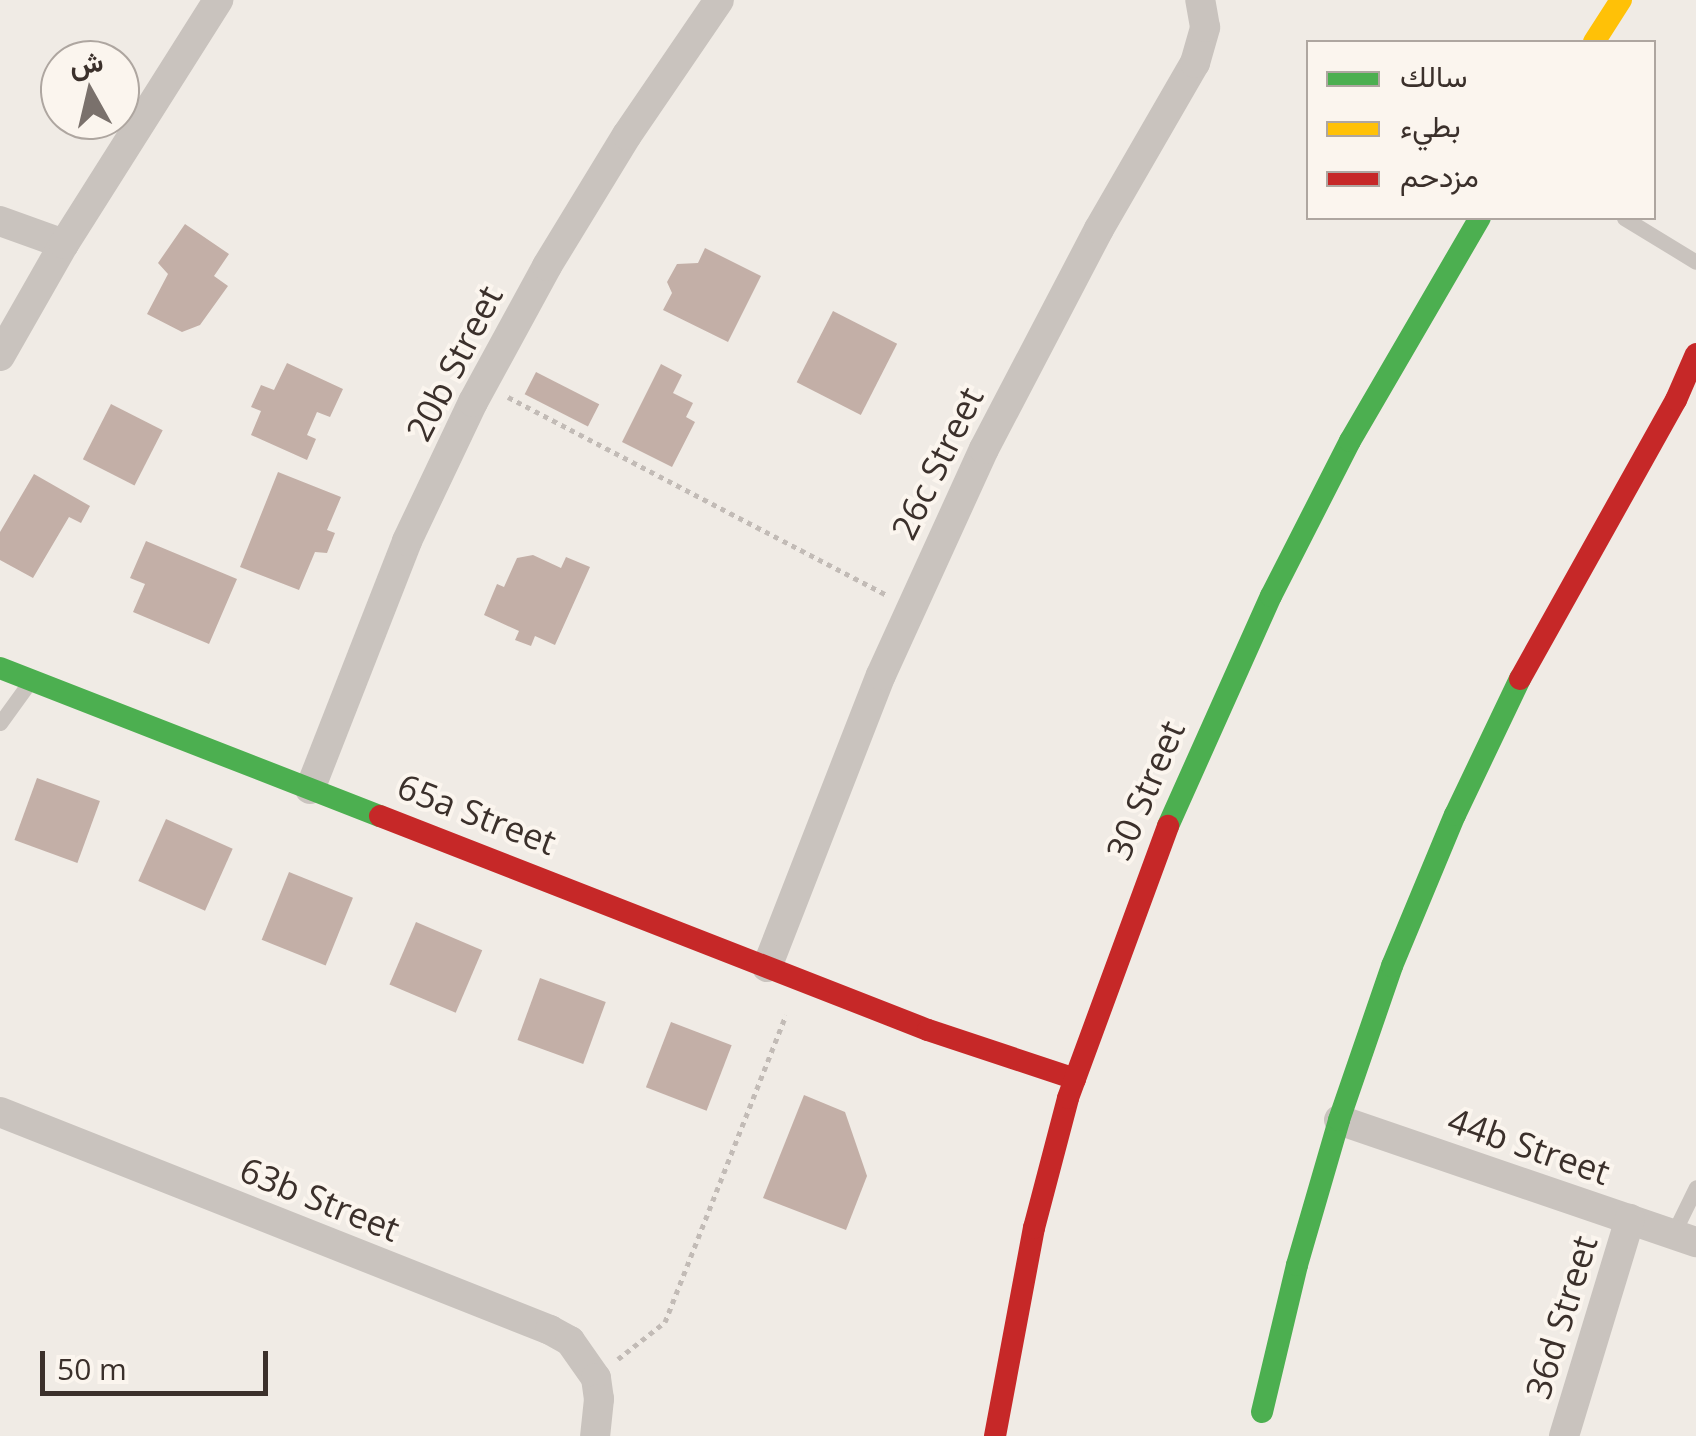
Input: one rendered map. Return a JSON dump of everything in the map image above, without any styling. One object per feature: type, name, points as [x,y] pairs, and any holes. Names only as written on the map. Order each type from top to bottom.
[{"type":"street","points":[[0,356],[64,244],[218,0]]},
{"type":"street","points":[[1595,40],[1622,1]]},
{"type":"street","name":"20b Street","points":[[310,789],[407,541],[483,384],[627,135],[712,2]]},
{"type":"street","name":"26c Street","points":[[767,967],[911,608],[1040,338],[1194,63],[1205,26],[1202,4]]},
{"type":"street","points":[[0,220],[64,244]]},
{"type":"street","name":"30 Street","points":[[996,1436],[1034,1228],[1072,1088],[1131,916],[1196,754],[1350,441],[1479,220]]},
{"type":"street","points":[[1262,1412],[1297,1265],[1338,1120],[1392,966],[1454,816],[1525,668],[1686,390],[1696,354]]},
{"type":"street","name":"65a Street","points":[[0,668],[928,1030],[956,1050],[1072,1088]]},
{"type":"street","name":"63b Street","points":[[0,1112],[550,1330],[570,1341],[596,1378]]},
{"type":"street","name":"44b Street","points":[[1338,1120],[1684,1238]]},
{"type":"street","name":"36d Street","points":[[1564,1436],[1630,1220]]},
{"type":"street","points":[[595,1436],[600,1399],[596,1378]]},
{"type":"lane","points":[[1627,220],[1696,262]]},
{"type":"lane","points":[[0,724],[24,695],[30,680]]},
{"type":"lane","points":[[1684,1238],[1696,1186]]},
{"type":"path","points":[[483,384],[911,608]]},
{"type":"path","points":[[596,1378],[665,1322],[800,980]]},
{"type":"building","points":[[185,224],[229,254],[214,276],[228,286],[200,325],[182,332],[147,314],[168,274],[158,263]]},
{"type":"building","points":[[705,248],[761,276],[728,342],[663,310],[672,293],[667,282],[677,264],[698,263]]},
{"type":"building","points":[[833,311],[897,344],[861,415],[797,382]]},
{"type":"building","points":[[287,363],[343,389],[330,417],[317,412],[307,435],[316,439],[307,460],[251,435],[261,411],[251,407],[261,385],[274,390]]},
{"type":"building","points":[[661,364],[682,375],[673,393],[693,403],[686,417],[695,422],[672,467],[622,442]]},
{"type":"building","points":[[536,372],[599,404],[588,427],[525,394]]},
{"type":"building","points":[[111,404],[163,430],[135,486],[83,459]]},
{"type":"building","points":[[278,472],[341,497],[327,530],[335,533],[327,553],[315,552],[299,590],[240,567]]},
{"type":"building","points":[[34,474],[90,506],[81,523],[69,517],[33,578],[0,560],[0,532]]},
{"type":"building","points":[[146,541],[237,579],[209,644],[133,612],[145,584],[130,578]]},
{"type":"building","points":[[533,555],[561,568],[566,557],[590,567],[555,645],[535,636],[531,646],[515,640],[519,631],[484,615],[497,584],[504,587],[517,558]]},
{"type":"building","points":[[37,778],[100,801],[77,863],[14,840]]},
{"type":"building","points":[[166,819],[233,849],[205,911],[138,881]]},
{"type":"building","points":[[289,872],[353,898],[326,966],[262,940]]},
{"type":"building","points":[[416,922],[482,950],[456,1013],[389,985]]},
{"type":"building","points":[[540,978],[606,1002],[583,1064],[517,1040]]},
{"type":"building","points":[[671,1022],[732,1045],[707,1111],[646,1087]]},
{"type":"building","points":[[804,1095],[845,1112],[867,1176],[846,1230],[763,1198]]},
{"type":"traffic: fast","points":[[1168,826],[1271,596],[1350,441],[1479,220]]},
{"type":"traffic: fast","points":[[0,668],[380,816]]},
{"type":"traffic: fast","points":[[1262,1412],[1297,1265],[1339,1120],[1392,966],[1455,815],[1520,679]]},
{"type":"traffic: slow","points":[[1595,40],[1621,0]]},
{"type":"traffic: jam","points":[[1520,679],[1676,400],[1696,354]]},
{"type":"traffic: jam","points":[[380,816],[928,1030],[1075,1079]]},
{"type":"traffic: jam","points":[[995,1436],[1034,1228],[1068,1098],[1168,826]]}]
